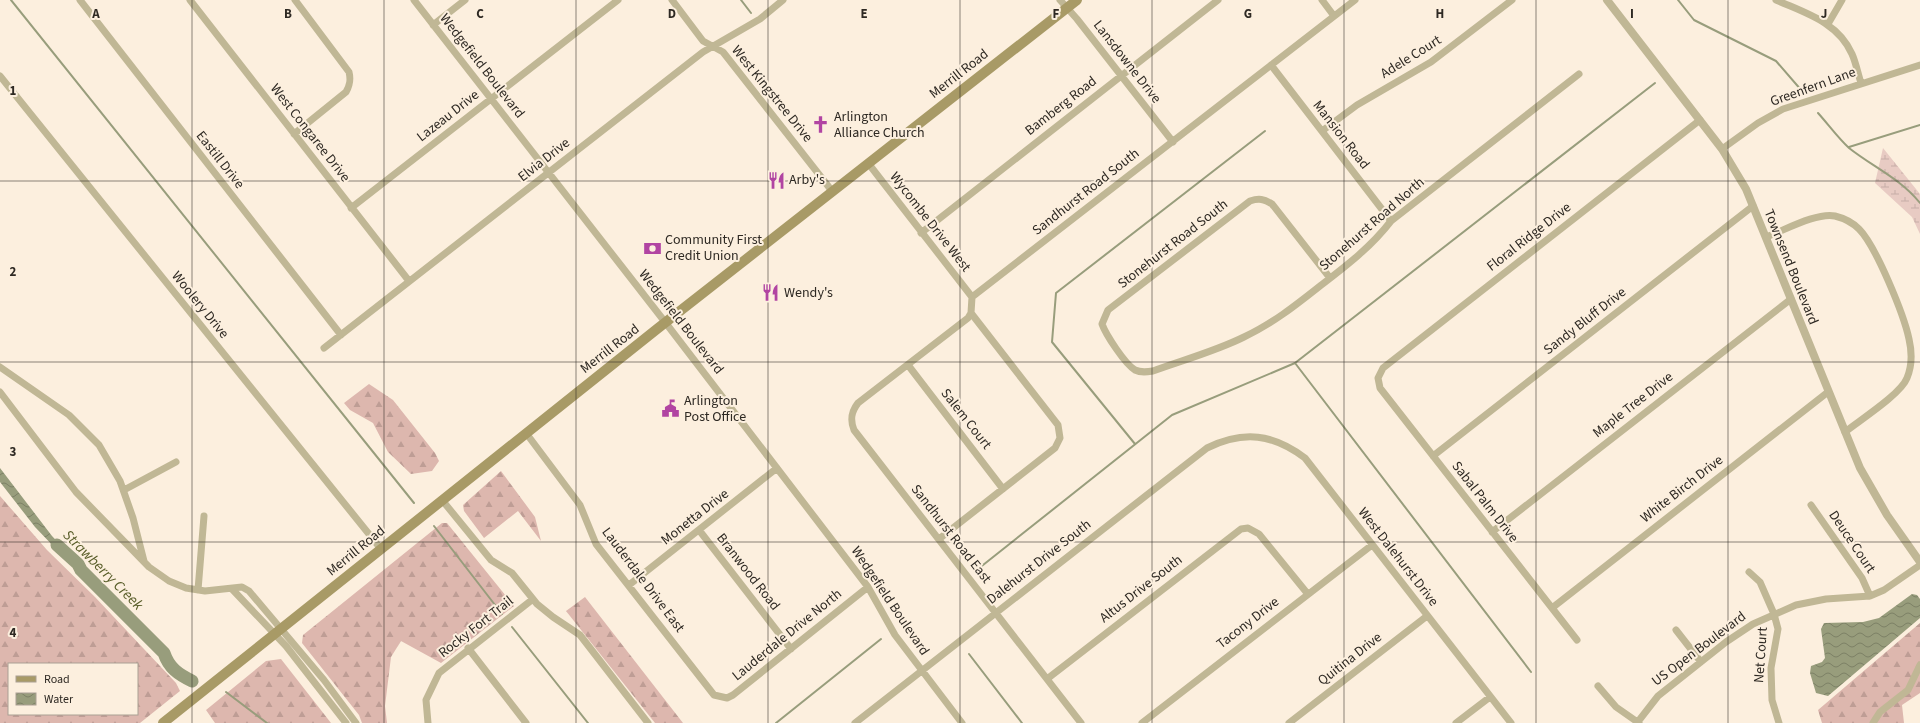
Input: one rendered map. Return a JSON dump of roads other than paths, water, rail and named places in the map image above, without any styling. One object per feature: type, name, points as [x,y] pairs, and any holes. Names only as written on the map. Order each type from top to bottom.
[{"type":"main road","name":"Merrill Road","points":[[163,723],[665,322],[1077,0]]},
{"type":"street","name":"Eastill Drive","points":[[80,0],[341,334]]},
{"type":"street","name":"West Congaree Drive","points":[[190,0],[410,282]]},
{"type":"street","points":[[294,134],[346,92],[350,85],[351,78],[349,72],[295,0]]},
{"type":"street","name":"Wedgefield Boulevard","points":[[414,0],[665,322],[868,587],[891,629],[962,723]]},
{"type":"street","points":[[433,25],[465,0]]},
{"type":"street","name":"Lazeau Drive","points":[[351,208],[618,0]]},
{"type":"street","name":"West Kingstree Drive","points":[[672,0],[703,41],[723,52],[832,191]]},
{"type":"street","name":"Elvia Drive","points":[[324,348],[703,52],[760,19],[783,0]]},
{"type":"street","name":"Lansdowne Drive","points":[[1060,0],[1173,142]]},
{"type":"street","name":"Bamberg Road","points":[[921,233],[1218,0]]},
{"type":"street","points":[[1322,0],[1334,16]]},
{"type":"street","name":"Sandhurst Road South","points":[[972,297],[1355,0]]},
{"type":"street","name":"Adele Court","points":[[1322,131],[1357,105],[1431,62],[1512,0]]},
{"type":"street","name":"Townsend Boulevard","points":[[1607,0],[1722,149],[1739,176],[1766,237],[1828,392],[1872,490],[1920,562]]},
{"type":"street","points":[[1776,0],[1828,24],[1847,45],[1861,83]]},
{"type":"street","points":[[1828,24],[1842,0]]},
{"type":"street","name":"Mansion Road","points":[[1271,65],[1391,221]]},
{"type":"street","name":"Greenfern Lane","points":[[1722,149],[1758,123],[1783,109],[1920,65]]},
{"type":"street","name":"Stonehurst Road North","points":[[1144,372],[1153,371],[1243,338],[1282,315],[1364,252],[1391,221],[1579,74]]},
{"type":"street","name":"Woolery Drive","points":[[0,76],[381,549]]},
{"type":"street","name":"Floral Ridge Drive","points":[[1378,378],[1383,368],[1700,120]]},
{"type":"street","name":"Wycombe Drive West","points":[[868,163],[972,297]]},
{"type":"street","name":"Stonehurst Road South","points":[[1144,372],[1130,366],[1105,332],[1102,324],[1108,310],[1250,201],[1258,198],[1264,199],[1272,204],[1330,278]]},
{"type":"street","name":"Sandy Bluff Drive","points":[[1433,456],[1753,206]]},
{"type":"street","points":[[1766,237],[1820,216],[1834,216],[1840,218],[1858,228],[1867,239],[1890,284],[1909,338],[1911,354],[1910,369],[1906,380],[1898,391],[1845,432]]},
{"type":"street","points":[[908,365],[968,318],[971,313],[972,297]]},
{"type":"street","name":"Maple Tree Drive","points":[[1492,532],[1791,299]]},
{"type":"street","points":[[939,539],[1055,448],[1060,438],[1058,425],[971,313]]},
{"type":"street","name":"Sandhurst Road East","points":[[908,365],[858,403],[851,416],[851,424],[854,430],[1082,723]]},
{"type":"street","name":"Salem Court","points":[[908,365],[1003,489]]},
{"type":"street","points":[[0,367],[69,415],[99,445],[124,490],[133,518],[142,556],[146,564]]},
{"type":"street","name":"Sabal Palm Drive","points":[[1378,378],[1380,388],[1577,640]]},
{"type":"street","points":[[0,392],[76,492],[146,564],[169,581],[186,588],[198,590],[232,589],[242,587],[249,591],[346,723]]},
{"type":"street","name":"White Birch Drive","points":[[1552,608],[1828,392]]},
{"type":"street","name":"Lauderdale Drive East","points":[[526,433],[580,505],[596,544],[709,690],[721,697]]},
{"type":"street","name":"West Dalehurst Drive","points":[[1246,437],[1261,437],[1277,441],[1291,447],[1305,458],[1511,723]]},
{"type":"street","name":"Dalehurst Drive South","points":[[856,723],[1207,448],[1219,442],[1246,437]]},
{"type":"street","points":[[124,490],[176,462]]},
{"type":"street","name":"Monetta Drive","points":[[629,585],[777,468]]},
{"type":"street","points":[[442,500],[486,555],[500,567],[512,573],[533,598],[553,618],[580,635],[648,723]]},
{"type":"street","name":"Deuce Court","points":[[1811,505],[1862,578],[1870,596]]},
{"type":"street","points":[[198,590],[204,516]]},
{"type":"street","name":"Altus Drive South","points":[[1047,678],[1237,531],[1248,528],[1259,534],[1307,594]]},
{"type":"street","name":"Branwood Road","points":[[699,530],[791,649]]},
{"type":"street","name":"Tacony Drive","points":[[1142,723],[1372,544]]},
{"type":"street","name":"US Open Boulevard","points":[[1638,723],[1658,696],[1753,624],[1796,605],[1826,599],[1870,596],[1884,590],[1920,565]]},
{"type":"street","name":"Net Court","points":[[1749,572],[1760,582],[1774,614],[1778,629],[1771,668],[1772,700],[1779,723]]},
{"type":"street","name":"Lauderdale Drive North","points":[[721,697],[727,698],[733,695],[868,587]]},
{"type":"street","points":[[232,589],[278,631],[324,680],[356,723]]},
{"type":"street","name":"Rocky Fort Trail","points":[[428,723],[426,700],[430,689],[442,669],[533,598]]},
{"type":"street","name":"Quitina Drive","points":[[1289,723],[1427,616]]},
{"type":"street","points":[[1676,630],[1701,662]]},
{"type":"street","points":[[468,648],[526,723]]},
{"type":"street","points":[[1873,723],[1880,712],[1908,690],[1920,665]]},
{"type":"street","points":[[1598,686],[1616,707],[1638,723]]},
{"type":"street","points":[[1456,723],[1490,697]]},
{"type":"water","points":[[0,468],[70,557],[63,555],[57,550],[35,527],[0,482]]},
{"type":"water","points":[[1912,594],[1917,595],[1920,599],[1920,618],[1828,696],[1816,693],[1810,673],[1811,666],[1822,662],[1825,658],[1821,629],[1824,623],[1863,622],[1879,618]]},
{"type":"waterway","points":[[11,0],[414,503]]},
{"type":"waterway","points":[[741,0],[751,13]]},
{"type":"waterway","points":[[1678,0],[1694,20],[1776,61],[1802,91]]},
{"type":"waterway","points":[[1531,672],[1295,363],[1655,83]]},
{"type":"waterway","points":[[1818,113],[1849,148],[1896,180],[1920,203]]},
{"type":"waterway","points":[[1849,147],[1920,125]]},
{"type":"waterway","points":[[1135,444],[1052,342],[1056,293],[1265,131]]},
{"type":"waterway","points":[[978,569],[1172,415],[1295,363]]},
{"type":"waterway","points":[[434,526],[502,614]]},
{"type":"waterway","name":"Strawberry Creek","points":[[57,545],[78,564],[81,570],[164,653],[171,667],[182,676],[192,681]]},
{"type":"waterway","points":[[512,627],[588,723]]},
{"type":"waterway","points":[[776,723],[881,639]]},
{"type":"waterway","points":[[969,654],[1022,723]]},
{"type":"waterway","name":"Strawberry Creek","points":[[226,692],[267,723]]},
{"type":"place","name":"Arlington Alliance Church","points":[[821,125]]},
{"type":"place","name":"Arby's","points":[[776,180]]},
{"type":"place","name":"Community First Credit Union","points":[[652,248]]},
{"type":"place","name":"Wendy's","points":[[771,293]]},
{"type":"place","name":"Arlington Post Office","points":[[671,409]]}]
